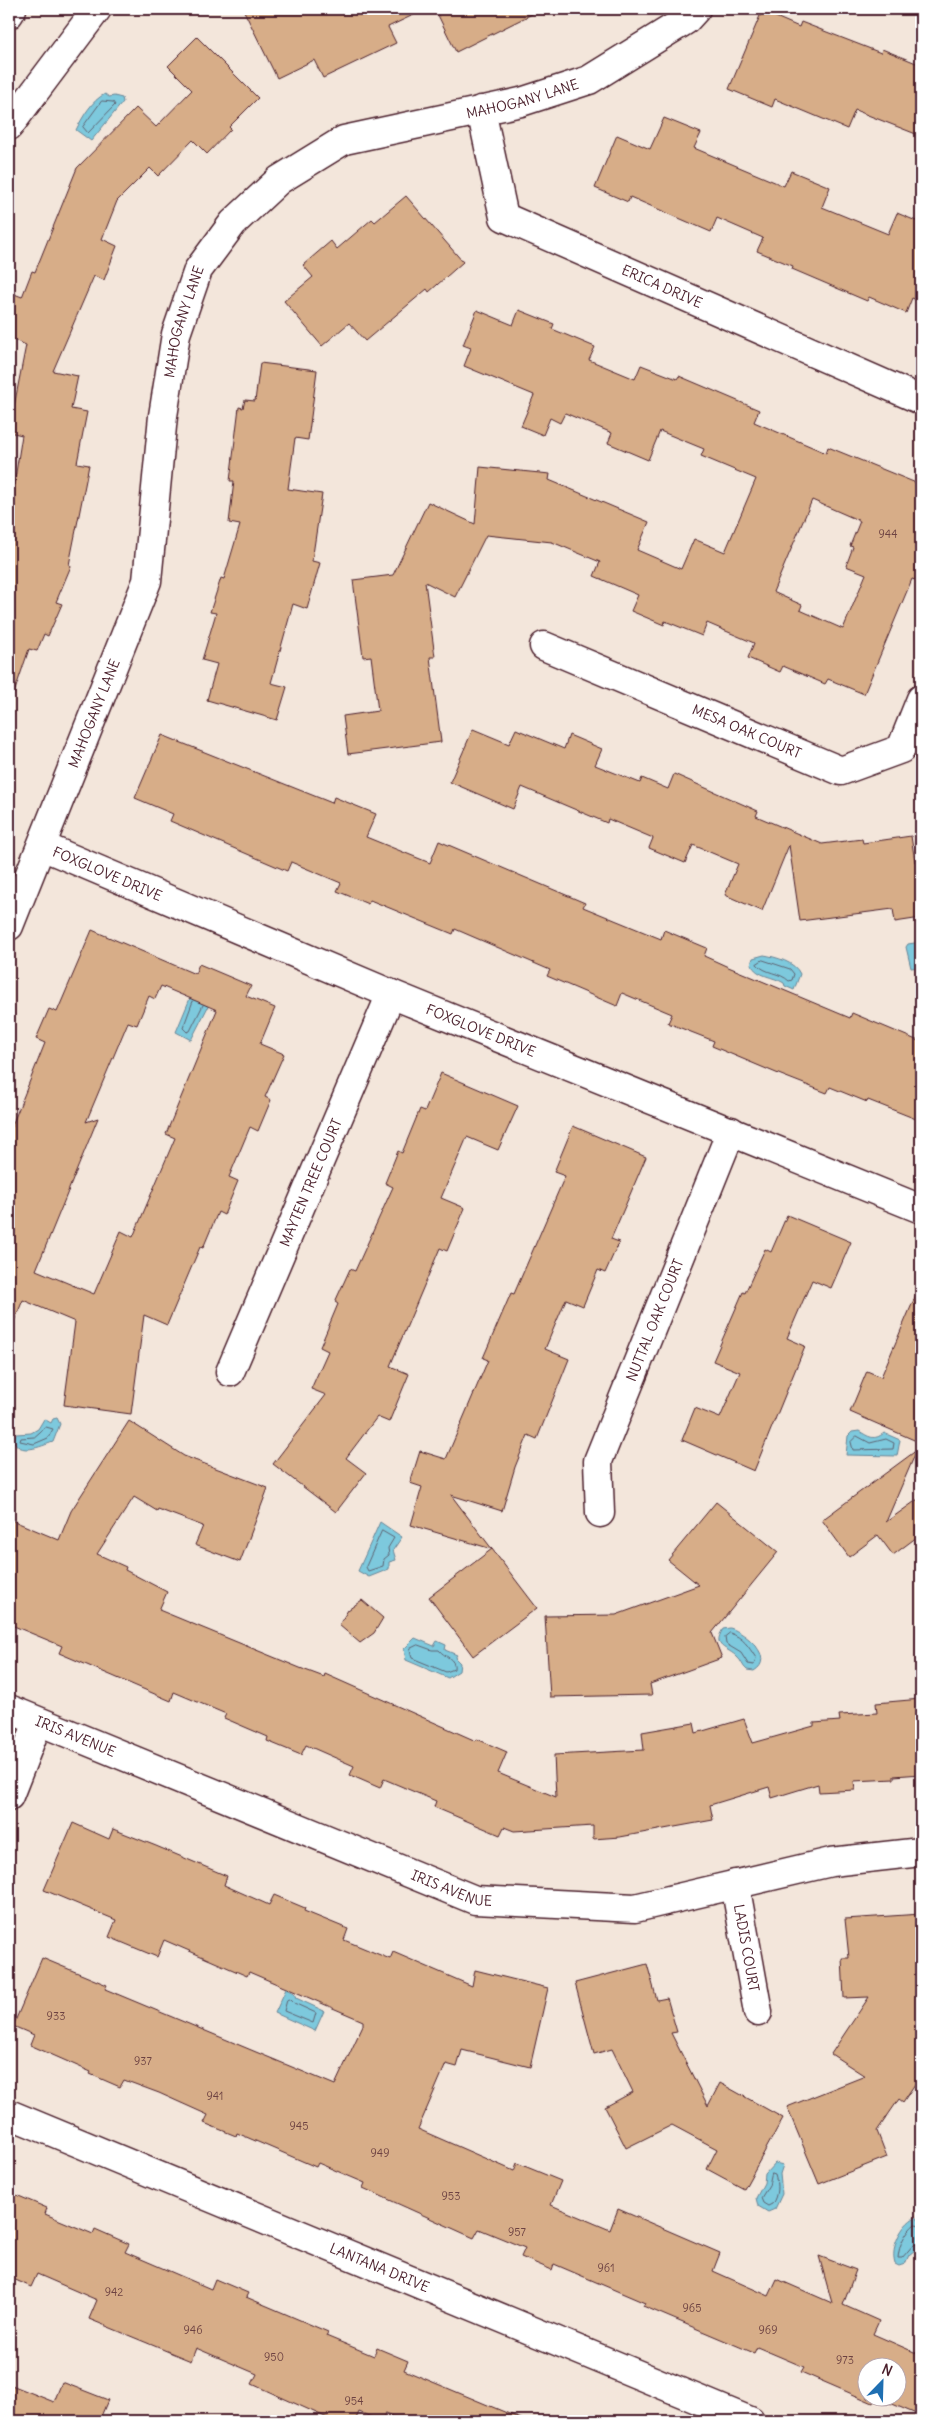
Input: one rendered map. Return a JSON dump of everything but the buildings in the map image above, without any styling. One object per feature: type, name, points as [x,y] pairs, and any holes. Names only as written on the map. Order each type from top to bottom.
[{"type":"street","points":[[9,14],[12,9]]},
{"type":"street","points":[[9,126],[97,9]]},
{"type":"street","name":"MAHOGANY LANE","points":[[9,926],[147,582],[163,416],[176,334],[198,270],[233,223],[279,180],[344,140],[521,102],[589,80],[686,20],[696,9]]},
{"type":"street","name":"ERICA DRIVE","points":[[480,110],[504,217],[921,400]]},
{"type":"street","name":"MESA OAK COURT","points":[[544,646],[841,771],[901,749],[921,699]]},
{"type":"street","name":"FOXGLOVE DRIVE","points":[[42,846],[391,994],[731,1130],[921,1209]]},
{"type":"street","name":"MAYTEN TREE COURT","points":[[230,1372],[391,994]]},
{"type":"street","name":"NUTTAL OAK COURT","points":[[600,1514],[598,1461],[731,1130]]},
{"type":"street","name":"IRIS AVENUE","points":[[9,1709],[475,1900],[635,1908],[831,1862],[921,1852]]},
{"type":"street","points":[[9,1796],[38,1722]]},
{"type":"street","name":"LADIS COURT","points":[[735,1884],[758,2012]]},
{"type":"street","name":"LANTANA DRIVE","points":[[9,2114],[750,2421]]},
{"type":"water","points":[[105,94],[109,97],[122,98],[123,102],[91,141],[76,130],[92,105]]},
{"type":"water","points":[[921,942],[921,967],[911,968],[906,947],[908,944]]},
{"type":"water","points":[[764,955],[785,961],[798,970],[800,974],[794,990],[785,986],[780,981],[761,974],[754,968],[751,964],[753,958]]},
{"type":"water","points":[[196,984],[214,995],[191,1040],[176,1032]]},
{"type":"water","points":[[57,1418],[60,1424],[53,1442],[37,1448],[25,1449],[20,1448],[13,1439],[16,1434],[31,1433],[38,1429],[44,1419],[51,1423],[53,1419]]},
{"type":"water","points":[[859,1431],[872,1437],[877,1437],[884,1433],[900,1440],[897,1456],[846,1455],[848,1436],[852,1432]]},
{"type":"water","points":[[380,1522],[402,1537],[393,1550],[396,1560],[389,1562],[389,1569],[369,1577],[358,1571]]},
{"type":"water","points":[[730,1628],[750,1640],[760,1653],[762,1660],[760,1666],[754,1671],[747,1670],[739,1659],[720,1644],[720,1635],[723,1629]]},
{"type":"water","points":[[415,1638],[434,1646],[437,1641],[446,1645],[445,1650],[457,1655],[455,1658],[460,1663],[459,1671],[448,1678],[406,1660],[404,1649]]},
{"type":"water","points":[[286,1989],[294,1993],[296,1998],[324,2011],[315,2031],[275,2013]]},
{"type":"water","points":[[775,2163],[783,2165],[780,2174],[782,2194],[775,2209],[768,2212],[758,2206],[756,2198],[764,2183],[765,2174]]},
{"type":"water","points":[[916,2217],[921,2221],[921,2245],[909,2255],[905,2264],[899,2266],[895,2264],[895,2244],[901,2231]]}]
